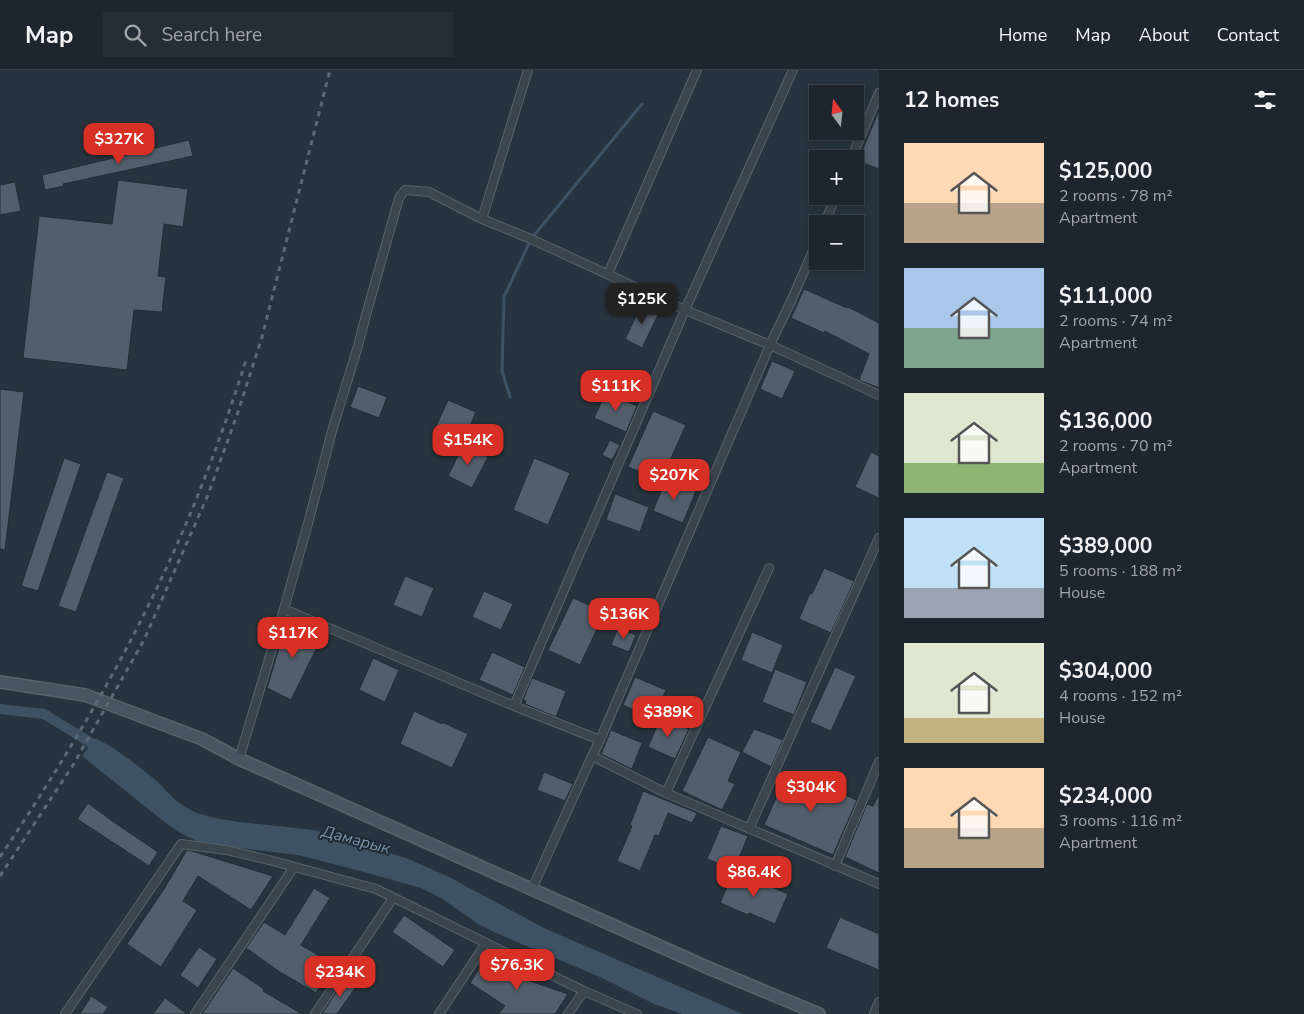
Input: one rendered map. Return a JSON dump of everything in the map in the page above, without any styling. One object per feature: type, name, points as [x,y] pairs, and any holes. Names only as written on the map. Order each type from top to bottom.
[{"type":"main road","points":[[0,682],[85,695],[202,738],[239,759],[711,969],[819,1014]]},
{"type":"street","points":[[482,219],[528,70]]},
{"type":"street","points":[[608,274],[697,70]]},
{"type":"street","points":[[514,706],[685,310],[793,70]]},
{"type":"street","points":[[855,150],[879,93]]},
{"type":"street","points":[[239,759],[284,609],[332,431],[399,198],[405,190],[428,192],[482,219],[531,239],[685,310],[879,395]]},
{"type":"street","points":[[532,889],[600,740],[809,260]]},
{"type":"street","points":[[749,829],[879,538]]},
{"type":"street","points":[[666,793],[769,568]]},
{"type":"street","points":[[284,609],[514,706],[600,740]]},
{"type":"street","points":[[592,756],[666,793],[879,884]]},
{"type":"street","points":[[835,866],[879,762]]},
{"type":"street","points":[[66,1014],[181,844],[226,850],[376,889],[584,991],[637,1014]]},
{"type":"street","points":[[195,1014],[294,867]]},
{"type":"street","points":[[315,1014],[393,898]]},
{"type":"street","points":[[439,1014],[486,943]]},
{"type":"street","points":[[568,1014],[584,991]]},
{"type":"street","points":[[874,1014],[879,1002]]},
{"type":"water","points":[[95,738],[133,762],[158,782],[175,800],[197,813],[239,822],[314,830],[406,858],[447,876],[546,929],[743,1014],[682,1014],[654,1004],[600,977],[498,934],[478,924],[441,898],[421,888],[298,855],[207,844],[191,838],[167,824],[82,756]]},
{"type":"building","points":[[879,110],[879,169],[864,163],[863,150]]},
{"type":"building","points":[[189,140],[193,156],[63,184],[64,186],[45,190],[42,175]]},
{"type":"building","points":[[118,180],[188,189],[183,227],[164,224],[158,276],[166,277],[162,312],[134,310],[127,370],[23,358],[39,216],[112,224]]},
{"type":"building","points":[[15,182],[21,211],[0,215],[0,185]]},
{"type":"building","points":[[804,289],[848,307],[879,323],[879,388],[859,380],[869,354],[825,331],[824,333],[791,318]]},
{"type":"building","points":[[643,302],[660,311],[642,348],[625,339]]},
{"type":"building","points":[[772,361],[795,371],[782,399],[760,389]]},
{"type":"building","points":[[358,386],[387,397],[379,418],[350,407]]},
{"type":"building","points":[[0,389],[24,392],[5,550],[0,549]]},
{"type":"building","points":[[606,392],[637,406],[626,432],[594,418]]},
{"type":"building","points":[[448,400],[476,412],[462,445],[433,433]]},
{"type":"building","points":[[653,411],[686,425],[661,480],[628,467]]},
{"type":"building","points":[[610,440],[620,445],[612,460],[602,455]]},
{"type":"building","points":[[463,445],[488,457],[472,488],[448,476]]},
{"type":"building","points":[[871,452],[879,456],[879,498],[855,487]]},
{"type":"building","points":[[64,458],[81,464],[38,591],[21,586]]},
{"type":"building","points":[[534,458],[570,473],[548,525],[513,510]]},
{"type":"building","points":[[107,472],[124,478],[76,612],[58,606]]},
{"type":"building","points":[[666,479],[696,491],[683,523],[653,511]]},
{"type":"building","points":[[615,494],[649,507],[640,532],[606,520]]},
{"type":"building","points":[[824,568],[854,581],[831,633],[799,619],[810,593],[812,594]]},
{"type":"building","points":[[405,576],[434,588],[422,617],[393,605]]},
{"type":"building","points":[[484,591],[513,604],[501,630],[472,617]]},
{"type":"building","points":[[573,598],[605,612],[580,665],[548,650]]},
{"type":"building","points":[[287,621],[323,635],[291,700],[267,688]]},
{"type":"building","points":[[618,628],[636,635],[629,652],[611,645]]},
{"type":"building","points":[[752,632],[783,645],[772,673],[741,660]]},
{"type":"building","points":[[492,652],[525,667],[513,695],[479,680]]},
{"type":"building","points":[[373,658],[399,670],[385,702],[359,690]]},
{"type":"building","points":[[835,667],[856,676],[831,731],[810,722]]},
{"type":"building","points":[[775,669],[807,682],[794,715],[762,702]]},
{"type":"building","points":[[635,677],[666,690],[653,719],[623,705]]},
{"type":"building","points":[[532,678],[566,691],[556,717],[525,704],[526,701],[523,700]]},
{"type":"building","points":[[414,711],[468,734],[452,768],[400,744]]},
{"type":"building","points":[[661,717],[689,729],[675,759],[648,747]]},
{"type":"building","points":[[754,729],[783,740],[771,767],[742,752]]},
{"type":"building","points":[[611,730],[642,743],[632,769],[601,754]]},
{"type":"building","points":[[708,737],[741,752],[728,781],[735,784],[722,810],[682,791]]},
{"type":"building","points":[[788,771],[857,800],[833,855],[764,825]]},
{"type":"building","points":[[544,772],[573,784],[565,801],[537,790]]},
{"type":"building","points":[[643,791],[697,813],[692,823],[668,813],[659,836],[655,835],[640,871],[617,861],[632,826],[630,825]]},
{"type":"building","points":[[879,794],[879,873],[845,857],[867,804],[873,806]]},
{"type":"building","points":[[88,803],[158,852],[149,866],[77,819]]},
{"type":"building","points":[[721,826],[748,836],[734,870],[707,859]]},
{"type":"building","points":[[187,850],[273,876],[251,910],[198,876],[183,901],[197,910],[161,967],[127,944],[164,889]]},
{"type":"building","points":[[734,870],[788,894],[775,924],[720,903]]},
{"type":"building","points":[[314,888],[330,898],[301,945],[333,964],[316,993],[280,972],[246,948],[264,922],[285,935]]},
{"type":"building","points":[[404,915],[455,950],[443,967],[392,932]]},
{"type":"building","points":[[840,917],[879,934],[879,970],[826,948]]},
{"type":"building","points":[[199,947],[217,959],[198,988],[180,975]]},
{"type":"building","points":[[486,958],[524,979],[568,994],[555,1014],[498,1014],[505,1006],[470,983]]},
{"type":"building","points":[[233,968],[264,989],[263,991],[302,1014],[202,1014]]},
{"type":"building","points":[[345,979],[356,987],[337,1014],[322,1014]]},
{"type":"building","points":[[91,996],[108,1007],[103,1014],[80,1014]]},
{"type":"building","points":[[165,998],[187,1014],[153,1014]]},
{"type":"waterway","points":[[510,397],[502,371],[504,297],[531,239],[642,104]]},
{"type":"waterway","name":"Дамарык","points":[[0,709],[44,714],[101,749]]},
{"type":"railway","points":[[0,876],[73,765],[144,640],[208,495],[237,415],[262,337],[330,70]]},
{"type":"railway","points":[[0,857],[88,718],[146,610],[199,493],[247,357]]}]
